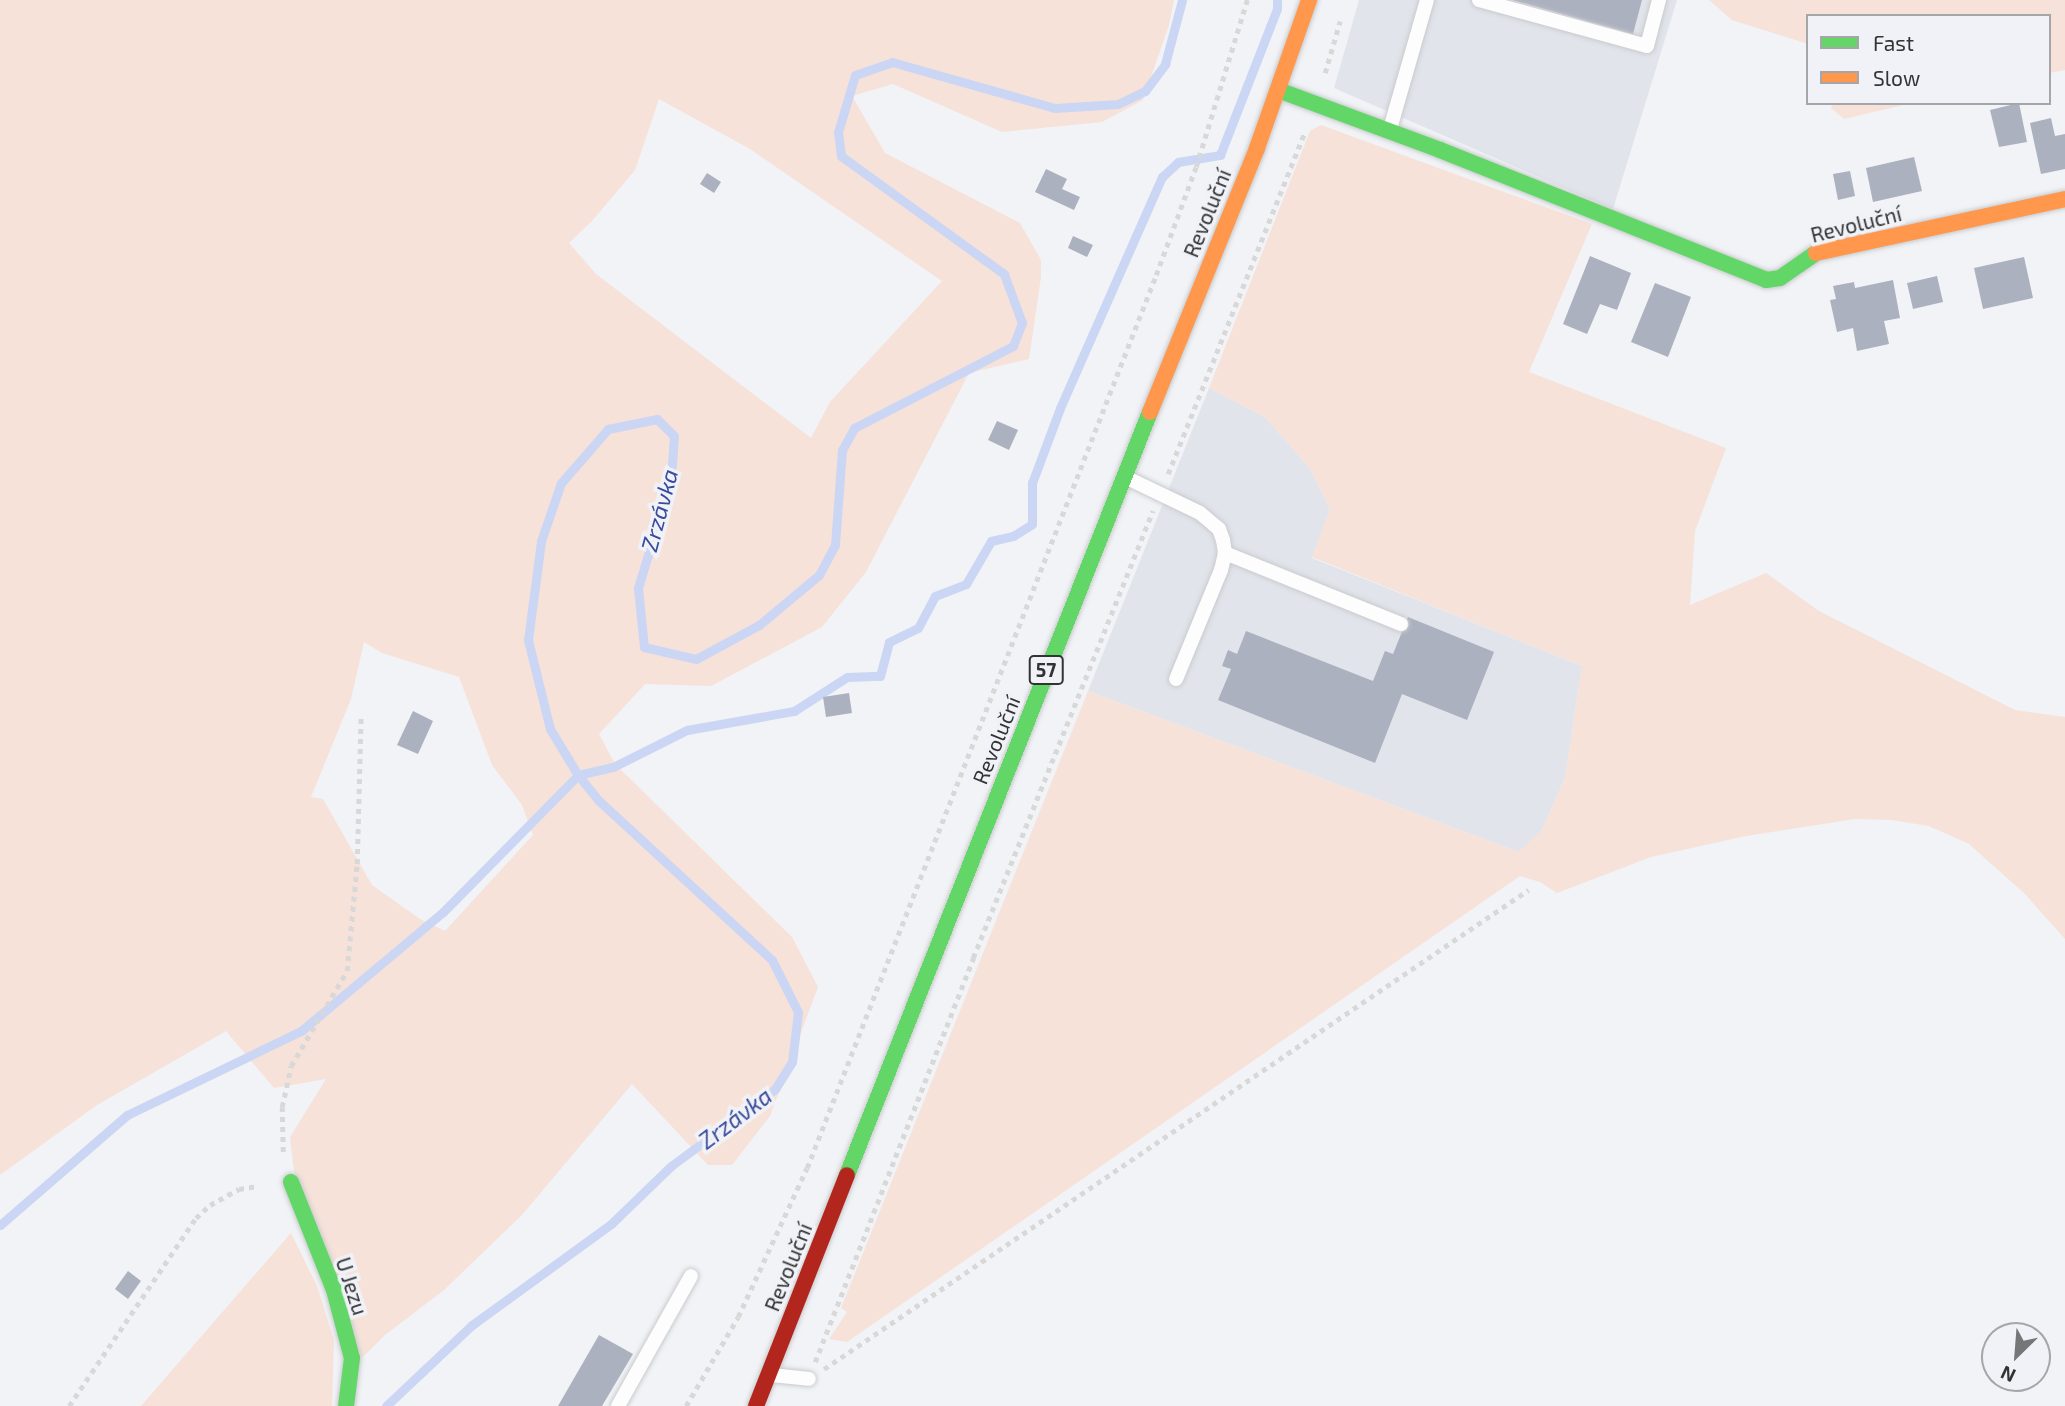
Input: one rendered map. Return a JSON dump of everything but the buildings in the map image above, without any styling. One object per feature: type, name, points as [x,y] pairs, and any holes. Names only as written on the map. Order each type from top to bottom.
[{"type":"main road","name":"Revoluční","points":[[756,1406],[1278,90],[1309,0]]},
{"type":"main road","name":"Revoluční","points":[[1278,90],[1390,131],[1766,280],[1780,278],[1821,250],[2065,199]]},
{"type":"main road","name":"U Jezu","points":[[291,1182],[334,1290],[352,1357],[346,1406]]},
{"type":"lane","points":[[1390,131],[1427,0]]},
{"type":"lane","points":[[1479,0],[1647,46],[1659,0]]},
{"type":"lane","points":[[1123,476],[1210,521],[1219,529],[1225,552],[1221,569],[1176,679]]},
{"type":"lane","points":[[1225,552],[1401,624]]},
{"type":"lane","points":[[618,1406],[691,1276]]},
{"type":"lane","points":[[771,1367],[809,1379]]},
{"type":"path","points":[[686,1406],[710,1368],[748,1296],[811,1156],[1196,167],[1247,0]]},
{"type":"path","points":[[823,1341],[1316,104],[1342,13]]},
{"type":"path","points":[[69,1406],[196,1218],[210,1205],[239,1189],[291,1182],[282,1146],[282,1107],[291,1066],[347,971],[357,864],[361,715]]},
{"type":"path","points":[[809,1379],[1528,890]]},
{"type":"shaded area","points":[[0,0],[1174,0],[1169,25],[1143,100],[1102,122],[1002,132],[893,84],[852,96],[885,153],[1020,223],[1041,260],[1029,359],[969,373],[866,572],[822,627],[711,686],[645,684],[599,734],[615,764],[792,937],[818,987],[770,1116],[732,1165],[708,1165],[632,1084],[522,1215],[444,1290],[385,1335],[362,1358],[294,1171],[290,1137],[326,1079],[274,1088],[226,1031],[97,1105],[0,1175]],"holes":[[[659,99],[750,149],[942,281],[830,402],[811,438],[596,274],[569,243],[592,221],[635,170]],[[364,642],[382,653],[459,677],[492,765],[522,805],[533,835],[445,931],[420,919],[372,885],[323,799],[311,797],[351,699]]]},
{"type":"shaded area","points":[[1359,0],[1677,0],[1613,209],[1334,88]]},
{"type":"shaded area","points":[[1709,0],[2065,0],[2065,70],[2051,73],[2051,14],[1806,14],[1806,43],[1732,20]]},
{"type":"shaded area","points":[[1832,105],[1904,105],[1844,119],[1831,108]]},
{"type":"shaded area","points":[[1321,125],[1592,224],[1529,372],[1726,448],[1695,531],[1690,605],[1766,573],[1819,611],[2015,710],[2065,717],[2065,939],[2025,894],[1969,844],[1929,826],[1891,820],[1855,819],[1746,836],[1651,857],[1557,893],[1540,882],[1520,876],[847,1342],[829,1339],[847,1312],[841,1308],[1088,691],[1519,852],[1542,830],[1565,778],[1582,666],[1312,557],[1330,509],[1309,467],[1265,417],[1209,388],[1310,131]]},
{"type":"shaded area","points":[[1209,388],[1265,417],[1309,467],[1330,509],[1312,558],[1582,666],[1565,778],[1542,830],[1519,852],[1088,691]]},
{"type":"shaded area","points":[[291,1233],[317,1286],[334,1340],[332,1406],[141,1406]]},
{"type":"waterway","name":"Zrzávka","points":[[386,1406],[472,1325],[611,1224],[671,1166],[775,1089],[792,1062],[798,1012],[772,960],[599,801],[578,775],[550,729],[528,640],[541,541],[561,483],[608,429],[657,419],[674,436],[671,478],[638,588],[644,647],[696,659],[759,625],[819,575],[835,545],[842,450],[854,428],[1013,346],[1022,323],[1004,274],[841,156],[838,132],[855,75],[892,62],[1055,108],[1118,104],[1145,91],[1165,64],[1182,0]]},
{"type":"waterway","points":[[0,1225],[127,1115],[301,1031],[443,912],[578,775],[613,767],[687,730],[794,711],[847,677],[880,676],[889,642],[918,628],[935,596],[966,584],[991,541],[1013,536],[1032,524],[1032,483],[1060,408],[1162,177],[1178,162],[1220,155],[1277,9],[1277,0]]},
{"type":"traffic: fast","points":[[1278,90],[1440,150],[1766,280],[1780,278],[1816,253]]},
{"type":"traffic: fast","points":[[847,1175],[1150,412]]},
{"type":"traffic: fast","points":[[291,1182],[334,1290],[352,1358],[346,1406]]},
{"type":"traffic: slow","points":[[1150,412],[1257,148],[1309,0]]},
{"type":"traffic: slow","points":[[1816,253],[2065,199]]},
{"type":"traffic: jam","points":[[756,1406],[847,1175]]}]
